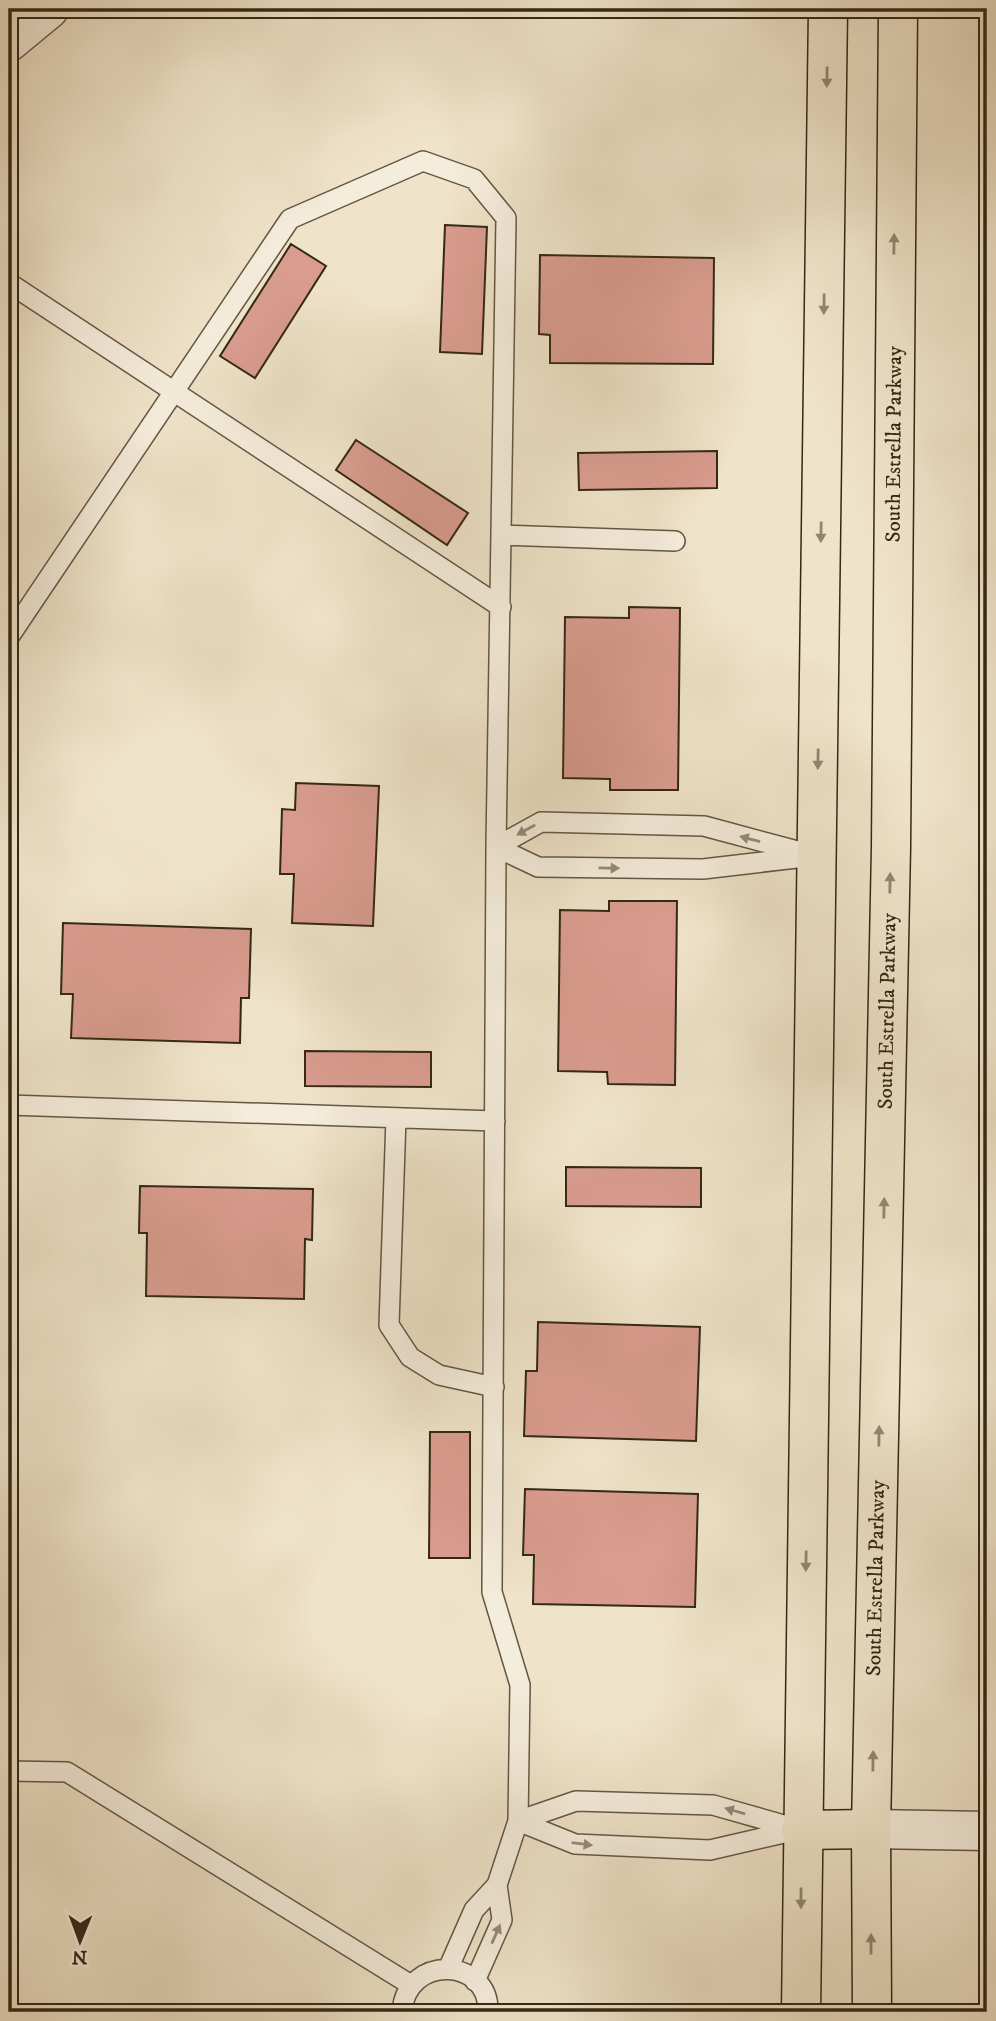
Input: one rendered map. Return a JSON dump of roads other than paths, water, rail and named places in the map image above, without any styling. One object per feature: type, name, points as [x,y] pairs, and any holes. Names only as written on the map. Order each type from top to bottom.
[{"type":"main road","points":[[801,2012],[801,1830],[828,9]]},
{"type":"main road","name":"South Estrella Parkway","points":[[872,2012],[871,1829],[891,861],[898,9]]},
{"type":"main road","points":[[801,1830],[871,1829]]},
{"type":"street","points":[[9,42],[49,9]]},
{"type":"street","points":[[871,1829],[987,1831]]},
{"type":"lane","points":[[9,637],[290,219],[423,161],[474,179],[506,218],[496,847],[492,1592],[520,1685],[518,1822],[497,1885],[474,1910],[448,1969]]},
{"type":"lane","points":[[9,283],[501,607]]},
{"type":"lane","points":[[503,536],[675,541]]},
{"type":"lane","points":[[496,847],[541,822],[704,826],[816,856]]},
{"type":"lane","points":[[496,847],[538,867],[703,869],[816,856]]},
{"type":"lane","points":[[9,1105],[495,1121]]},
{"type":"lane","points":[[396,1118],[389,1325],[410,1357],[439,1375],[494,1387]]},
{"type":"lane","points":[[9,1771],[67,1772],[411,1985]]},
{"type":"lane","points":[[518,1822],[576,1801],[604,1801],[713,1805],[801,1830]]},
{"type":"lane","points":[[518,1822],[575,1844],[710,1850],[801,1830]]},
{"type":"lane","points":[[475,1980],[502,1920],[497,1885]]},
{"type":"lane","points":[[401,2012],[404,1996],[411,1985],[434,1970],[448,1969],[463,1972],[475,1980],[484,1993],[488,2012]]}]
